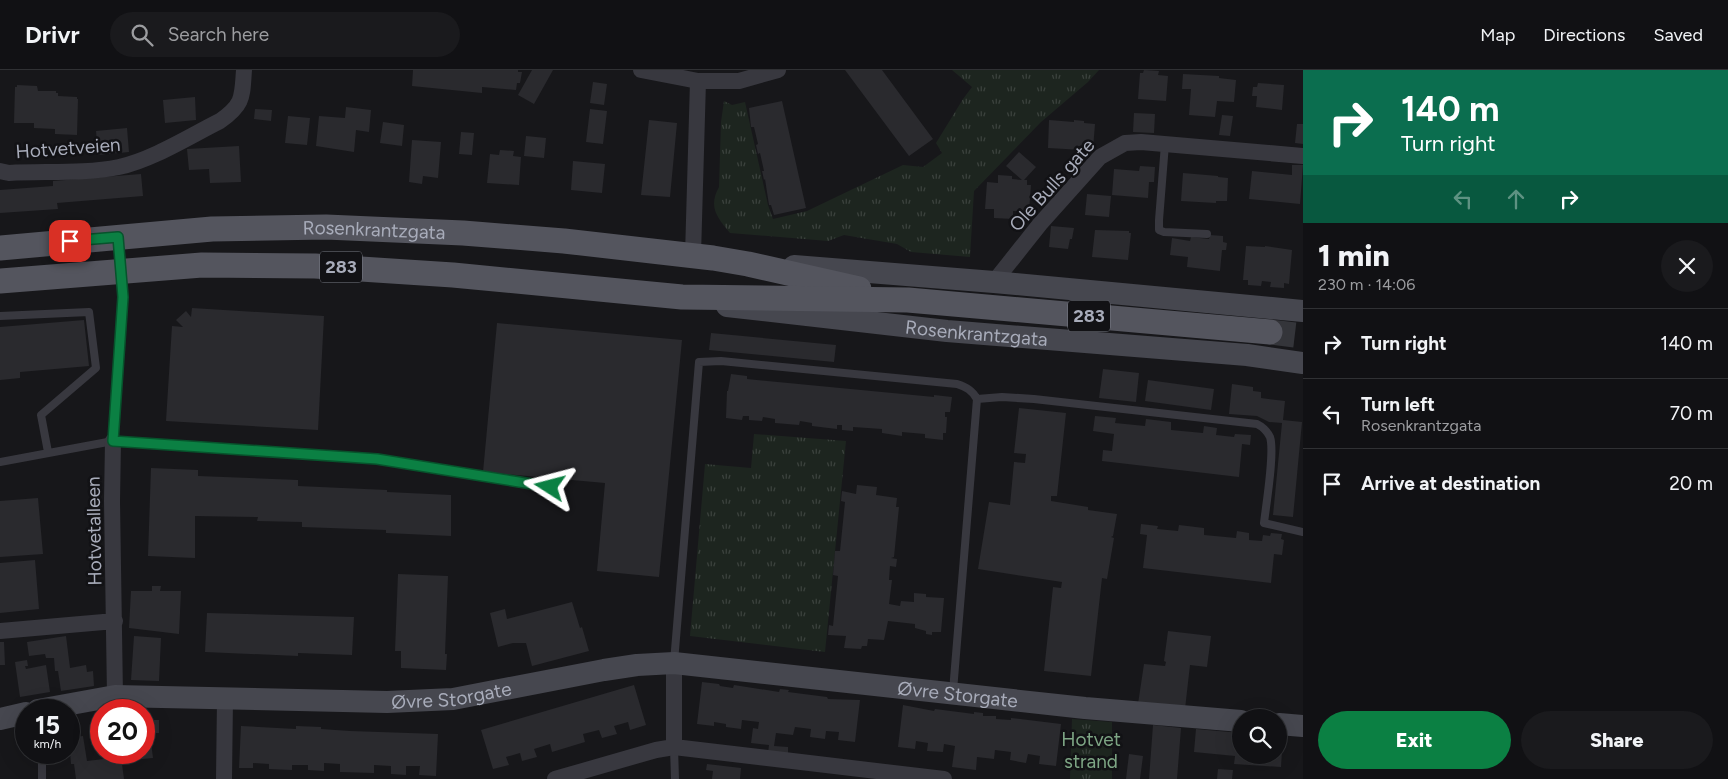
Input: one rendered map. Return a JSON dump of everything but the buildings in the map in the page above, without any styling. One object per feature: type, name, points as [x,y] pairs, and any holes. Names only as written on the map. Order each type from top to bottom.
[{"type":"main road","name":"Rosenkrantzgata","points":[[0,248],[212,229],[326,227],[462,233],[564,241],[693,255],[748,264],[908,300]]},
{"type":"main road","name":"Rosenkrantzgata","points":[[748,264],[855,270],[1303,311]]},
{"type":"main road","name":"Rosenkrantzgata","points":[[0,281],[202,265],[342,267],[682,297],[908,300],[1270,332]]},
{"type":"main road","name":"Rosenkrantzgata","points":[[682,297],[715,305],[782,314],[947,331],[1247,356],[1303,364]]},
{"type":"main road","name":"Øvre Storgate","points":[[80,702],[115,696],[387,702],[453,698],[604,670],[637,665],[674,663],[1085,708],[1232,721]]},
{"type":"main road","name":"Øvre Storgate","points":[[0,719],[15,715]]},
{"type":"main road","points":[[1287,723],[1303,722]]},
{"type":"street","name":"Hotvetveien","points":[[0,171],[9,173],[88,170],[120,167],[144,159],[231,114],[238,106],[242,96],[244,70]]},
{"type":"street","points":[[641,70],[698,81],[739,81],[778,70]]},
{"type":"street","points":[[693,255],[698,81]]},
{"type":"street","name":"Ole Bulls gate","points":[[994,282],[1040,224],[1100,157],[1114,147],[1125,143],[1141,142],[1303,156]]},
{"type":"street","name":"Hotvetalleen","points":[[113,441],[115,696]]},
{"type":"street","points":[[0,631],[115,621]]},
{"type":"street","points":[[674,663],[674,747]]},
{"type":"street","points":[[224,779],[225,699]]},
{"type":"street","points":[[555,779],[656,750],[674,747],[944,779]]},
{"type":"lane","points":[[1165,144],[1159,220],[1160,230],[1164,232],[1207,234]]},
{"type":"lane","points":[[113,441],[123,297],[118,237]]},
{"type":"lane","points":[[0,316],[89,312],[96,368],[41,414],[48,452]]},
{"type":"lane","points":[[674,663],[699,362],[720,361],[956,384],[974,393],[977,399],[953,693]]},
{"type":"lane","points":[[977,399],[1002,397],[1034,399],[1257,424],[1268,433],[1272,447],[1264,523],[1303,532]]},
{"type":"lane","points":[[0,462],[113,441],[377,459],[550,487]]},
{"type":"lane","points":[[674,747],[675,779]]},
{"type":"lane","points":[[42,764],[42,779]]},
{"type":"green space","points":[[952,70],[1099,70],[1088,82],[1041,122],[974,191],[970,257],[911,252],[897,244],[844,235],[828,241],[730,233],[721,222],[714,206],[714,200],[719,187],[721,122],[724,101],[732,105],[745,102],[768,205],[773,219],[807,211],[903,165],[923,167],[942,153],[936,143],[972,87]]},
{"type":"green space","points":[[754,434],[846,441],[825,652],[690,636],[705,464],[751,468]]},
{"type":"green space","name":"Hotvet strand","points":[[1072,719],[1112,722],[1112,779],[1070,779]]},
{"type":"tunnel","points":[[1270,332],[1303,336]]},
{"type":"route","points":[[70,241],[118,237],[123,297],[113,441],[377,459],[550,487]]}]
